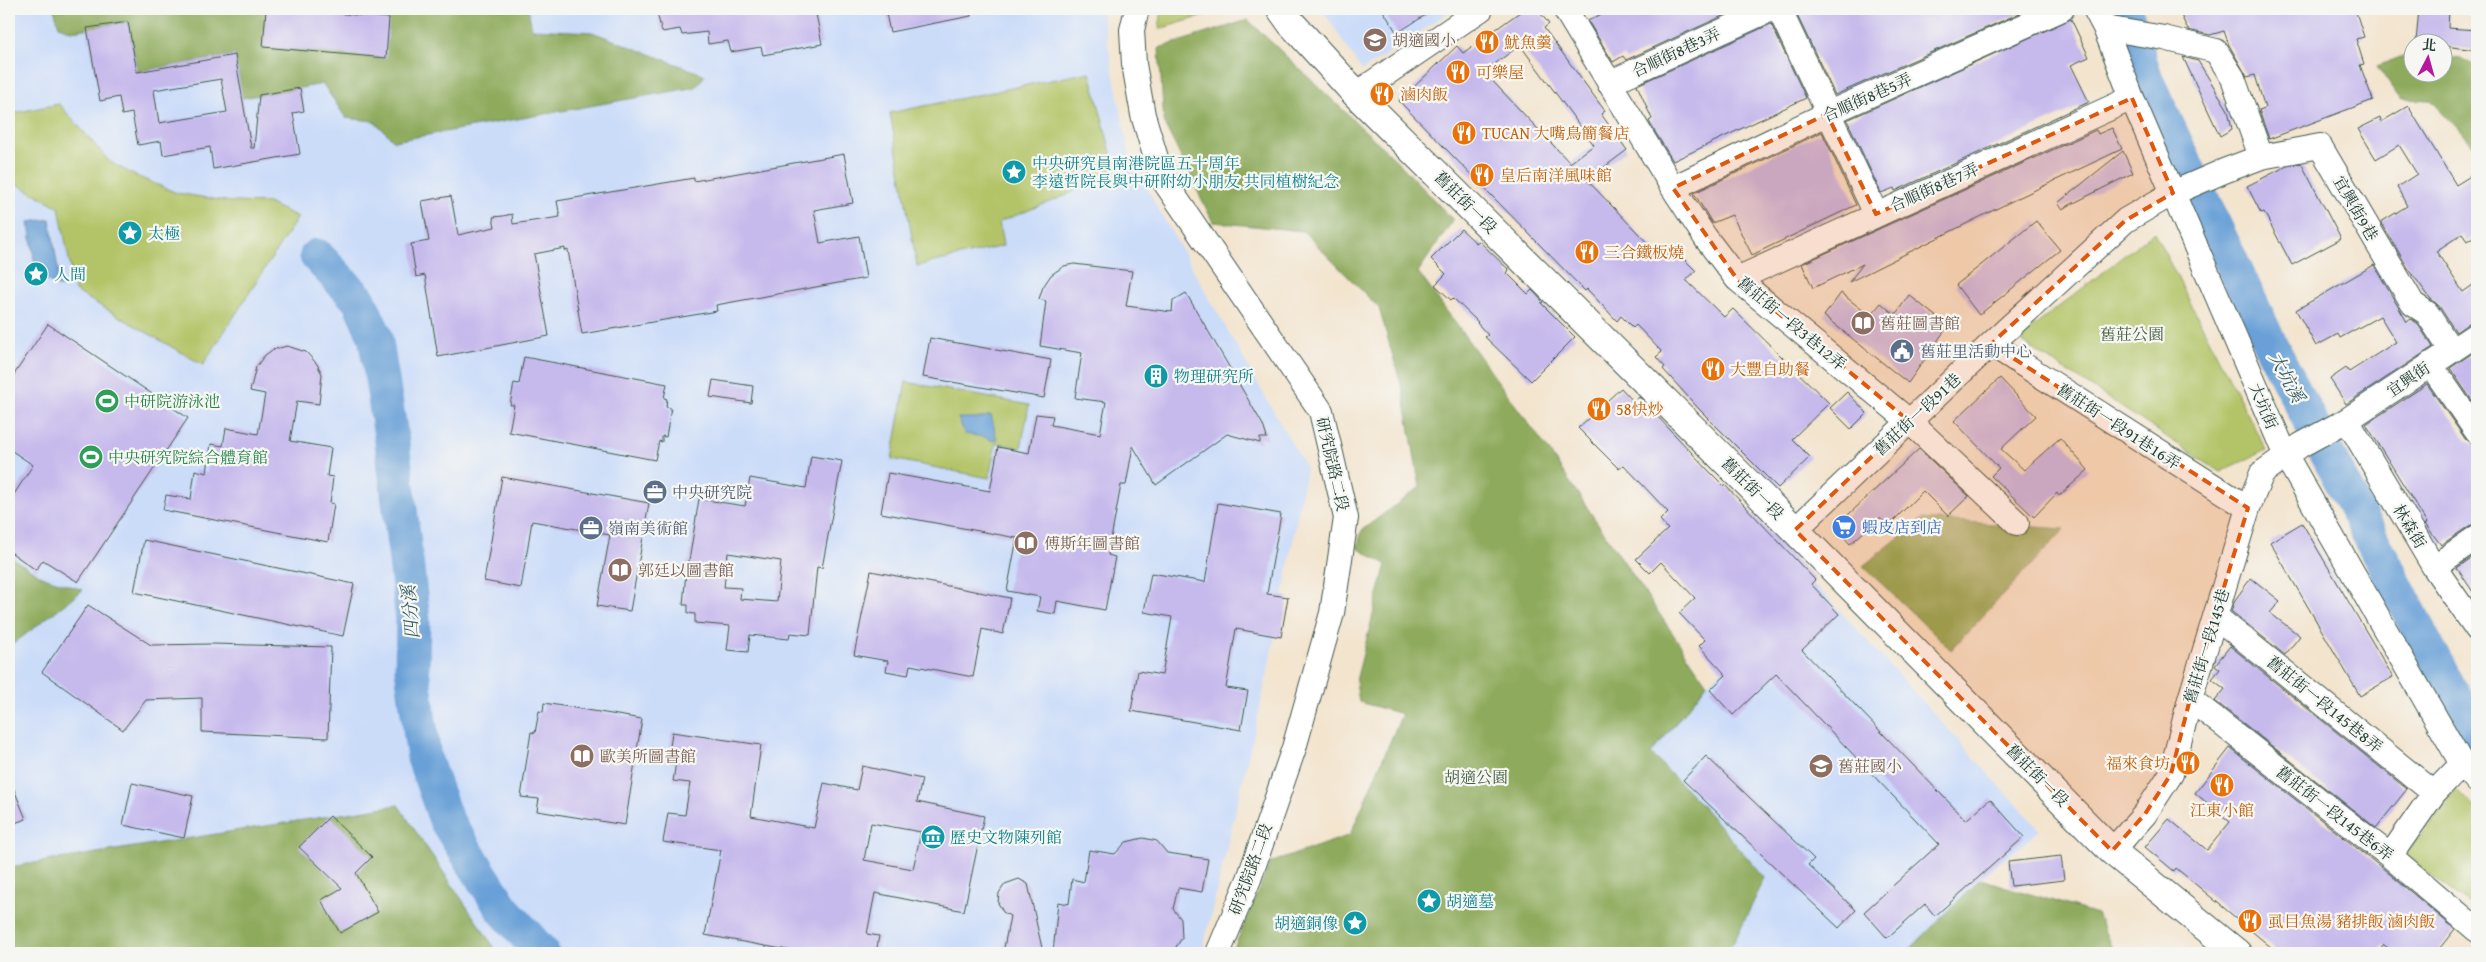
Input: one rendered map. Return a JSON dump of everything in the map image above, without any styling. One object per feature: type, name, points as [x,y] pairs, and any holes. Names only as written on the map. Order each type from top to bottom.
[{"type":"main road","name":"舊莊街一段","points":[[1281,9],[1356,94],[1795,530],[2112,851],[2237,953]]},
{"type":"street","name":"研究院路二段","points":[[1137,9],[1132,30],[1134,64],[1143,115],[1162,178],[1321,411],[1346,518],[1332,613],[1294,748],[1249,879],[1218,953]]},
{"type":"street","points":[[1356,94],[1481,9]]},
{"type":"street","name":"舊莊街一段3巷12弄","points":[[1565,9],[1704,237],[1737,278],[1909,421],[2017,522]]},
{"type":"street","name":"合順街8巷3弄","points":[[1609,83],[1771,9]]},
{"type":"street","points":[[1779,9],[1876,214]]},
{"type":"street","name":"合順街8巷5弄","points":[[1673,188],[1828,114],[2062,9]]},
{"type":"street","points":[[2100,19],[2216,51],[2233,78],[2261,157]]},
{"type":"street","name":"大坑街","points":[[2100,19],[2132,98],[2177,192],[2294,450],[2470,772]]},
{"type":"street","name":"合順街8巷7弄","points":[[1737,278],[2132,98]]},
{"type":"street","name":"宜興街9巷","points":[[2177,192],[2224,170],[2261,157],[2320,146],[2413,304],[2427,313],[2452,350]]},
{"type":"street","name":"舊莊街一段91巷","points":[[1795,530],[1991,344],[2126,220],[2177,192]]},
{"type":"street","name":"宜興街","points":[[2294,450],[2343,422],[2477,334]]},
{"type":"street","name":"舊莊街一段91巷16弄","points":[[1991,344],[2248,508]]},
{"type":"street","points":[[2430,364],[2477,432]]},
{"type":"street","name":"林森街","points":[[2343,422],[2434,567],[2477,629]]},
{"type":"street","name":"舊莊街一段145巷","points":[[2112,851],[2145,814],[2171,774],[2190,699],[2248,508],[2262,473],[2294,450]]},
{"type":"street","points":[[2434,567],[2477,537]]},
{"type":"street","name":"舊莊街一段145巷8弄","points":[[2216,616],[2434,792]]},
{"type":"street","name":"舊莊街一段145巷6弄","points":[[2190,699],[2390,856],[2477,930]]},
{"type":"street","points":[[2390,856],[2434,792],[2470,772]]},
{"type":"highlighted area","points":[[2132,98],[2173,193],[2126,220],[1991,344],[2248,508],[2190,699],[2171,774],[2145,814],[2112,851],[1795,530],[1909,421],[1737,279],[1673,188],[1827,114],[1876,214]]},
{"type":"shaded area","name":"中央研究院","points":[[9,9],[1101,9],[1130,159],[1306,468],[1281,607],[1261,703],[1202,953],[498,953],[397,805],[9,867]]},
{"type":"shaded area","name":"胡適國小","points":[[1322,9],[1454,9],[1362,71]]},
{"type":"shaded area","name":"舊莊國小","points":[[1817,586],[2040,830],[1980,879],[1906,953],[1721,953],[1734,942],[1695,798],[1650,754],[1707,684]]},
{"type":"green space","points":[[54,9],[528,9],[532,29],[592,32],[705,75],[696,87],[394,141],[374,121],[346,118],[323,84],[242,98],[235,55],[137,72],[128,22],[71,31],[59,26]]},
{"type":"green space","points":[[1162,9],[1227,9],[1159,29]]},
{"type":"green space","name":"胡適公園","points":[[1248,20],[1399,163],[1453,220],[1418,272],[1546,447],[1707,684],[1651,754],[1695,798],[1765,878],[1734,942],[1721,953],[1232,953],[1270,863],[1350,835],[1402,714],[1359,702],[1356,681],[1386,564],[1357,548],[1362,530],[1420,487],[1403,391],[1379,308],[1303,231],[1213,222],[1164,123],[1159,48]]},
{"type":"green space","points":[[2404,56],[2404,82],[2454,82],[2454,58],[2461,59],[2477,67],[2477,149],[2431,100],[2400,99],[2377,66]]},
{"type":"green space","points":[[1090,72],[1115,168],[1067,195],[999,222],[1003,246],[917,266],[890,113]]},
{"type":"green space","points":[[59,104],[110,162],[136,176],[177,193],[231,202],[268,203],[298,217],[203,365],[75,291],[59,207],[9,180],[9,114]]},
{"type":"green space","name":"舊莊公園","points":[[2154,232],[2266,450],[2220,472],[2018,339]]},
{"type":"green space","points":[[906,382],[1029,405],[1021,448],[996,443],[989,478],[892,459]]},
{"type":"green space","points":[[1922,519],[2065,529],[1951,650],[1863,566]]},
{"type":"green space","points":[[9,556],[41,576],[83,590],[9,647]]},
{"type":"green space","points":[[2456,789],[2477,809],[2477,909],[2404,857]]},
{"type":"green space","points":[[398,805],[498,953],[9,953],[9,867]]},
{"type":"green space","points":[[1980,879],[2097,914],[2114,953],[1906,953]]},
{"type":"water","points":[[50,219],[61,288],[36,274],[29,222]]},
{"type":"water","points":[[991,415],[997,440],[993,441],[984,437],[965,434],[958,418],[981,418]]},
{"type":"building","points":[[266,9],[291,9],[389,18],[386,58],[263,47]]},
{"type":"building","points":[[656,9],[815,9],[822,44],[763,55],[761,47],[731,52],[728,41],[708,44],[707,32],[682,35],[680,29],[662,32]]},
{"type":"building","points":[[885,9],[970,9],[971,16],[890,32]]},
{"type":"building","points":[[1382,9],[1435,9],[1397,33]]},
{"type":"building","points":[[1524,9],[1537,9],[1549,24],[1544,28],[1605,111],[1601,114],[1627,150],[1587,180],[1661,257],[1672,247],[1696,271],[1686,280],[1724,317],[1733,309],[1829,403],[1792,439],[1810,457],[1778,488],[1698,408],[1663,369],[1665,367],[1656,357],[1662,352],[1636,325],[1633,328],[1621,316],[1617,321],[1587,289],[1585,291],[1399,101],[1457,46],[1463,53]],"holes":[[[1520,45],[1594,145],[1570,163],[1484,72]]]},
{"type":"building","points":[[1611,9],[1738,9],[1626,60],[1623,56],[1613,62],[1588,21]]},
{"type":"building","points":[[1794,9],[2029,9],[1835,95]]},
{"type":"building","points":[[2178,9],[2355,9],[2364,37],[2356,39],[2364,64],[2360,65],[2373,100],[2269,139],[2259,110],[2265,108],[2255,75],[2247,77],[2229,45],[2224,31],[2210,35],[2188,30]]},
{"type":"building","points":[[2419,9],[2449,9],[2448,28],[2477,30],[2477,50],[2454,47],[2454,32],[2417,32]]},
{"type":"building","points":[[2071,19],[2089,57],[2071,65],[2089,102],[1895,191],[1894,188],[1881,193],[1847,120]]},
{"type":"building","points":[[128,22],[137,72],[235,55],[251,148],[254,148],[259,95],[300,88],[304,111],[293,113],[300,154],[213,169],[210,147],[163,155],[161,141],[138,145],[132,113],[122,115],[119,97],[100,101],[87,28]],"holes":[[[221,79],[227,112],[159,123],[154,90]]]},
{"type":"building","points":[[1771,24],[1806,98],[1673,161],[1649,121],[1652,119],[1637,85]]},
{"type":"building","points":[[2183,57],[2198,61],[2228,110],[2232,129],[2220,136]]},
{"type":"building","points":[[2408,106],[2456,185],[2477,172],[2477,234],[2467,241],[2462,234],[2436,251],[2463,292],[2477,282],[2477,320],[2456,332],[2439,306],[2430,298],[2408,268],[2381,222],[2407,206],[2397,187],[2417,174],[2399,145],[2376,159],[2358,129],[2380,118],[2381,122]]},
{"type":"building","points":[[2112,128],[2122,149],[1849,282],[1863,264],[1813,288],[1802,264],[2096,130],[2098,134]]},
{"type":"building","points":[[1822,132],[1856,205],[1752,255],[1732,215],[1712,223],[1694,193]]},
{"type":"building","points":[[2123,151],[2133,173],[2062,209],[2058,203]]},
{"type":"building","points":[[844,154],[853,203],[814,210],[820,243],[859,236],[866,278],[716,305],[717,311],[582,334],[568,250],[565,251],[565,248],[534,254],[549,336],[438,357],[425,275],[416,277],[411,244],[429,241],[422,201],[451,196],[458,235],[495,227],[493,217],[512,214],[513,224],[560,217],[557,201],[694,178],[694,181]]},
{"type":"building","points":[[2301,163],[2341,239],[2292,265],[2264,212],[2261,213],[2247,186],[2287,166]]},
{"type":"building","points":[[2036,221],[2060,250],[1979,315],[1956,285]]},
{"type":"building","points":[[1461,229],[1476,243],[1479,241],[1509,270],[1507,273],[1528,294],[1532,290],[1543,302],[1541,303],[1575,337],[1531,381],[1485,337],[1488,335],[1478,322],[1453,298],[1451,300],[1435,285],[1446,274],[1431,259]]},
{"type":"building","points":[[1074,264],[1132,271],[1126,306],[1172,312],[1173,301],[1186,293],[1263,425],[1267,438],[1260,438],[1260,443],[1227,434],[1156,485],[1133,446],[1126,485],[1121,485],[1108,555],[1115,557],[1105,610],[1057,601],[1055,614],[1037,611],[1040,597],[1007,591],[1017,538],[881,513],[888,473],[990,491],[998,447],[1029,453],[1036,414],[1053,416],[1051,425],[1100,434],[1106,402],[1075,398],[1082,353],[1040,346],[1046,301],[1039,299],[1043,287],[1051,275],[1064,266]]},
{"type":"building","points":[[2374,265],[2407,322],[2411,319],[2417,323],[2433,347],[2346,404],[2330,379],[2346,368],[2349,372],[2396,342],[2380,316],[2340,338],[2338,334],[2316,346],[2296,310]]},
{"type":"building","name":"舊莊圖書館","points":[[1841,293],[1870,316],[1881,303],[1895,315],[1909,295],[1948,326],[1908,383],[1824,316]]},
{"type":"building","name":"中央研究院綜合體育館","points":[[48,324],[188,418],[78,582],[43,560],[36,570],[9,551],[9,502],[33,465],[9,449],[9,382]]},
{"type":"building","points":[[930,338],[1051,360],[1044,398],[923,377]]},
{"type":"building","points":[[287,346],[306,352],[317,364],[322,374],[319,404],[297,401],[290,441],[331,448],[327,476],[333,477],[330,503],[334,504],[328,542],[163,510],[166,495],[191,499],[195,470],[207,473],[211,444],[223,446],[226,428],[258,434],[265,394],[250,391],[256,367],[264,356],[272,350]]},
{"type":"building","points":[[2477,350],[2477,408],[2450,368]]},
{"type":"building","points":[[524,357],[667,384],[664,398],[667,399],[666,407],[671,408],[666,437],[662,436],[662,442],[659,441],[655,460],[509,432],[514,405],[510,405],[514,383],[519,384]]},
{"type":"building","points":[[2000,378],[2036,416],[2001,449],[2024,470],[2060,438],[2088,470],[2059,496],[2057,493],[2034,517],[1991,476],[1999,468],[1954,421]]},
{"type":"building","points":[[713,380],[753,386],[751,403],[710,397]]},
{"type":"building","points":[[2427,384],[2466,440],[2477,446],[2477,523],[2469,526],[2441,545],[2425,524],[2427,523],[2366,424]]},
{"type":"building","points":[[1621,388],[1634,402],[1639,397],[1710,472],[1725,485],[1815,580],[1811,584],[1839,614],[1802,650],[1966,820],[1990,799],[2024,837],[1935,916],[1925,904],[1887,938],[1864,912],[1939,844],[1776,674],[1733,715],[1710,690],[1726,675],[1699,646],[1705,640],[1679,613],[1695,598],[1661,562],[1650,573],[1636,559],[1668,529],[1660,520],[1668,512],[1624,465],[1619,469],[1578,428]]},
{"type":"building","points":[[1847,392],[1867,413],[1851,429],[1830,408]]},
{"type":"building","points":[[1919,449],[1969,496],[1948,516],[1923,491],[1888,526],[1880,518],[1850,544],[1835,527]]},
{"type":"building","points":[[811,456],[842,461],[822,568],[817,567],[810,635],[790,633],[789,639],[750,635],[748,652],[727,650],[730,626],[695,623],[695,614],[688,613],[688,605],[683,605],[687,561],[689,561],[699,499],[745,506],[750,478],[806,488]],"holes":[[[728,553],[781,561],[777,602],[740,599],[741,588],[724,587]]]},
{"type":"building","name":"嶺南美術館","points":[[502,477],[649,503],[630,611],[597,606],[610,535],[532,521],[521,588],[484,581]]},
{"type":"building","points":[[1218,503],[1281,514],[1267,594],[1288,597],[1281,637],[1236,629],[1226,688],[1248,691],[1241,730],[1131,711],[1138,671],[1162,675],[1172,617],[1144,612],[1151,573],[1205,582]]},
{"type":"building","points":[[2302,523],[2393,677],[2360,696],[2270,542]]},
{"type":"building","points":[[144,540],[354,584],[343,636],[134,592]]},
{"type":"building","points":[[2477,554],[2477,598],[2457,568]]},
{"type":"building","points":[[871,571],[1010,598],[1003,634],[982,629],[973,677],[910,665],[908,675],[886,671],[888,661],[854,655]]},
{"type":"building","points":[[2251,578],[2280,601],[2270,613],[2300,636],[2285,655],[2231,611],[2235,600]]},
{"type":"building","points":[[88,605],[151,645],[211,644],[331,647],[328,738],[202,732],[202,698],[146,700],[123,730],[42,672]]},
{"type":"building","points":[[2230,646],[2407,789],[2376,828],[2215,701],[2225,689],[2212,679],[2220,669],[2215,665]]},
{"type":"building","name":"歐美所圖書館","points":[[544,703],[642,719],[625,825],[537,811],[539,799],[521,797],[531,732],[535,733],[539,711],[543,712]]},
{"type":"building","points":[[672,732],[761,745],[751,816],[814,828],[824,783],[857,790],[862,766],[922,779],[917,802],[984,816],[964,911],[875,893],[867,934],[879,936],[876,953],[804,953],[705,935],[721,850],[663,842],[668,813],[685,815],[690,783],[673,781],[676,762],[668,761]],"holes":[[[871,823],[921,832],[913,869],[864,860]]]},
{"type":"building","points":[[2230,748],[2386,871],[2455,929],[2436,953],[2395,953],[2384,945],[2377,953],[2278,953],[2176,868],[2174,871],[2145,847],[2169,819],[2207,850],[2230,822],[2195,793]]},
{"type":"building","points":[[1706,756],[1814,859],[1808,865],[1856,910],[1839,928],[1683,780]]},
{"type":"building","points":[[9,777],[26,819],[9,825]]},
{"type":"building","points":[[132,783],[193,796],[184,838],[123,825]]},
{"type":"building","points":[[330,816],[372,857],[356,873],[378,912],[340,933],[321,900],[342,888],[299,847]]},
{"type":"building","points":[[1143,838],[1157,841],[1167,853],[1208,859],[1202,892],[1178,888],[1173,909],[1181,919],[1182,938],[1174,950],[1163,953],[1053,953],[1058,902],[1069,904],[1072,879],[1084,882],[1089,850],[1115,854],[1126,842]]},
{"type":"building","points":[[2061,856],[2064,880],[2011,886],[2008,862]]},
{"type":"building","points":[[1019,879],[1028,884],[1043,953],[1003,953],[1010,916],[1003,912],[998,903],[999,893],[1005,884]]},
{"type":"waterway","name":"大坑溪","points":[[2125,9],[2145,78],[2270,344],[2467,723],[2477,732]]},
{"type":"waterway","name":"四分溪","points":[[317,256],[359,300],[375,336],[392,442],[413,620],[412,669],[424,758],[446,820],[502,908],[542,953]]},
{"type":"place","name":"胡適國小","points":[[1375,40]]},
{"type":"place","name":"魷魚羹","points":[[1487,42]]},
{"type":"place","name":"可樂屋","points":[[1458,72]]},
{"type":"place","name":"滷肉飯","points":[[1382,94]]},
{"type":"place","name":"TUCAN 大嘴鳥簡餐店","points":[[1464,133]]},
{"type":"place","name":"中央研究員南港院區五十周年 李遠哲院長與中研附幼小朋友 共同植樹紀念","points":[[1014,172]]},
{"type":"place","name":"皇后南洋風味館","points":[[1482,175]]},
{"type":"place","name":"太極","points":[[130,233]]},
{"type":"place","name":"三合鐵板燒","points":[[1587,252]]},
{"type":"place","name":"人間","points":[[36,274]]},
{"type":"place","name":"舊莊圖書館","points":[[1863,323]]},
{"type":"place","name":"舊莊里活動中心","points":[[1902,351]]},
{"type":"place","name":"大豐自助餐","points":[[1713,369]]},
{"type":"place","name":"物理研究所","points":[[1156,376]]},
{"type":"place","name":"中研院游泳池","points":[[107,401]]},
{"type":"place","name":"58快炒","points":[[1599,409]]},
{"type":"place","name":"中央研究院綜合體育館","points":[[91,457]]},
{"type":"place","name":"中央研究院","points":[[655,492]]},
{"type":"place","name":"蝦皮店到店","points":[[1844,527]]},
{"type":"place","name":"嶺南美術館","points":[[591,528]]},
{"type":"place","name":"傅斯年圖書館","points":[[1026,543]]},
{"type":"place","name":"郭廷以圖書館","points":[[620,570]]},
{"type":"place","name":"歐美所圖書館","points":[[582,756]]},
{"type":"place","name":"福來食坊","points":[[2188,763]]},
{"type":"place","name":"舊莊國小","points":[[1821,766]]},
{"type":"place","name":"江東小館","points":[[2222,785]]},
{"type":"place","name":"歷史文物陳列館","points":[[933,837]]},
{"type":"place","name":"胡適墓","points":[[1429,901]]},
{"type":"place","name":"虱目魚湯 豬排飯 滷肉飯","points":[[2250,921]]},
{"type":"place","name":"胡適銅像","points":[[1355,923]]}]
